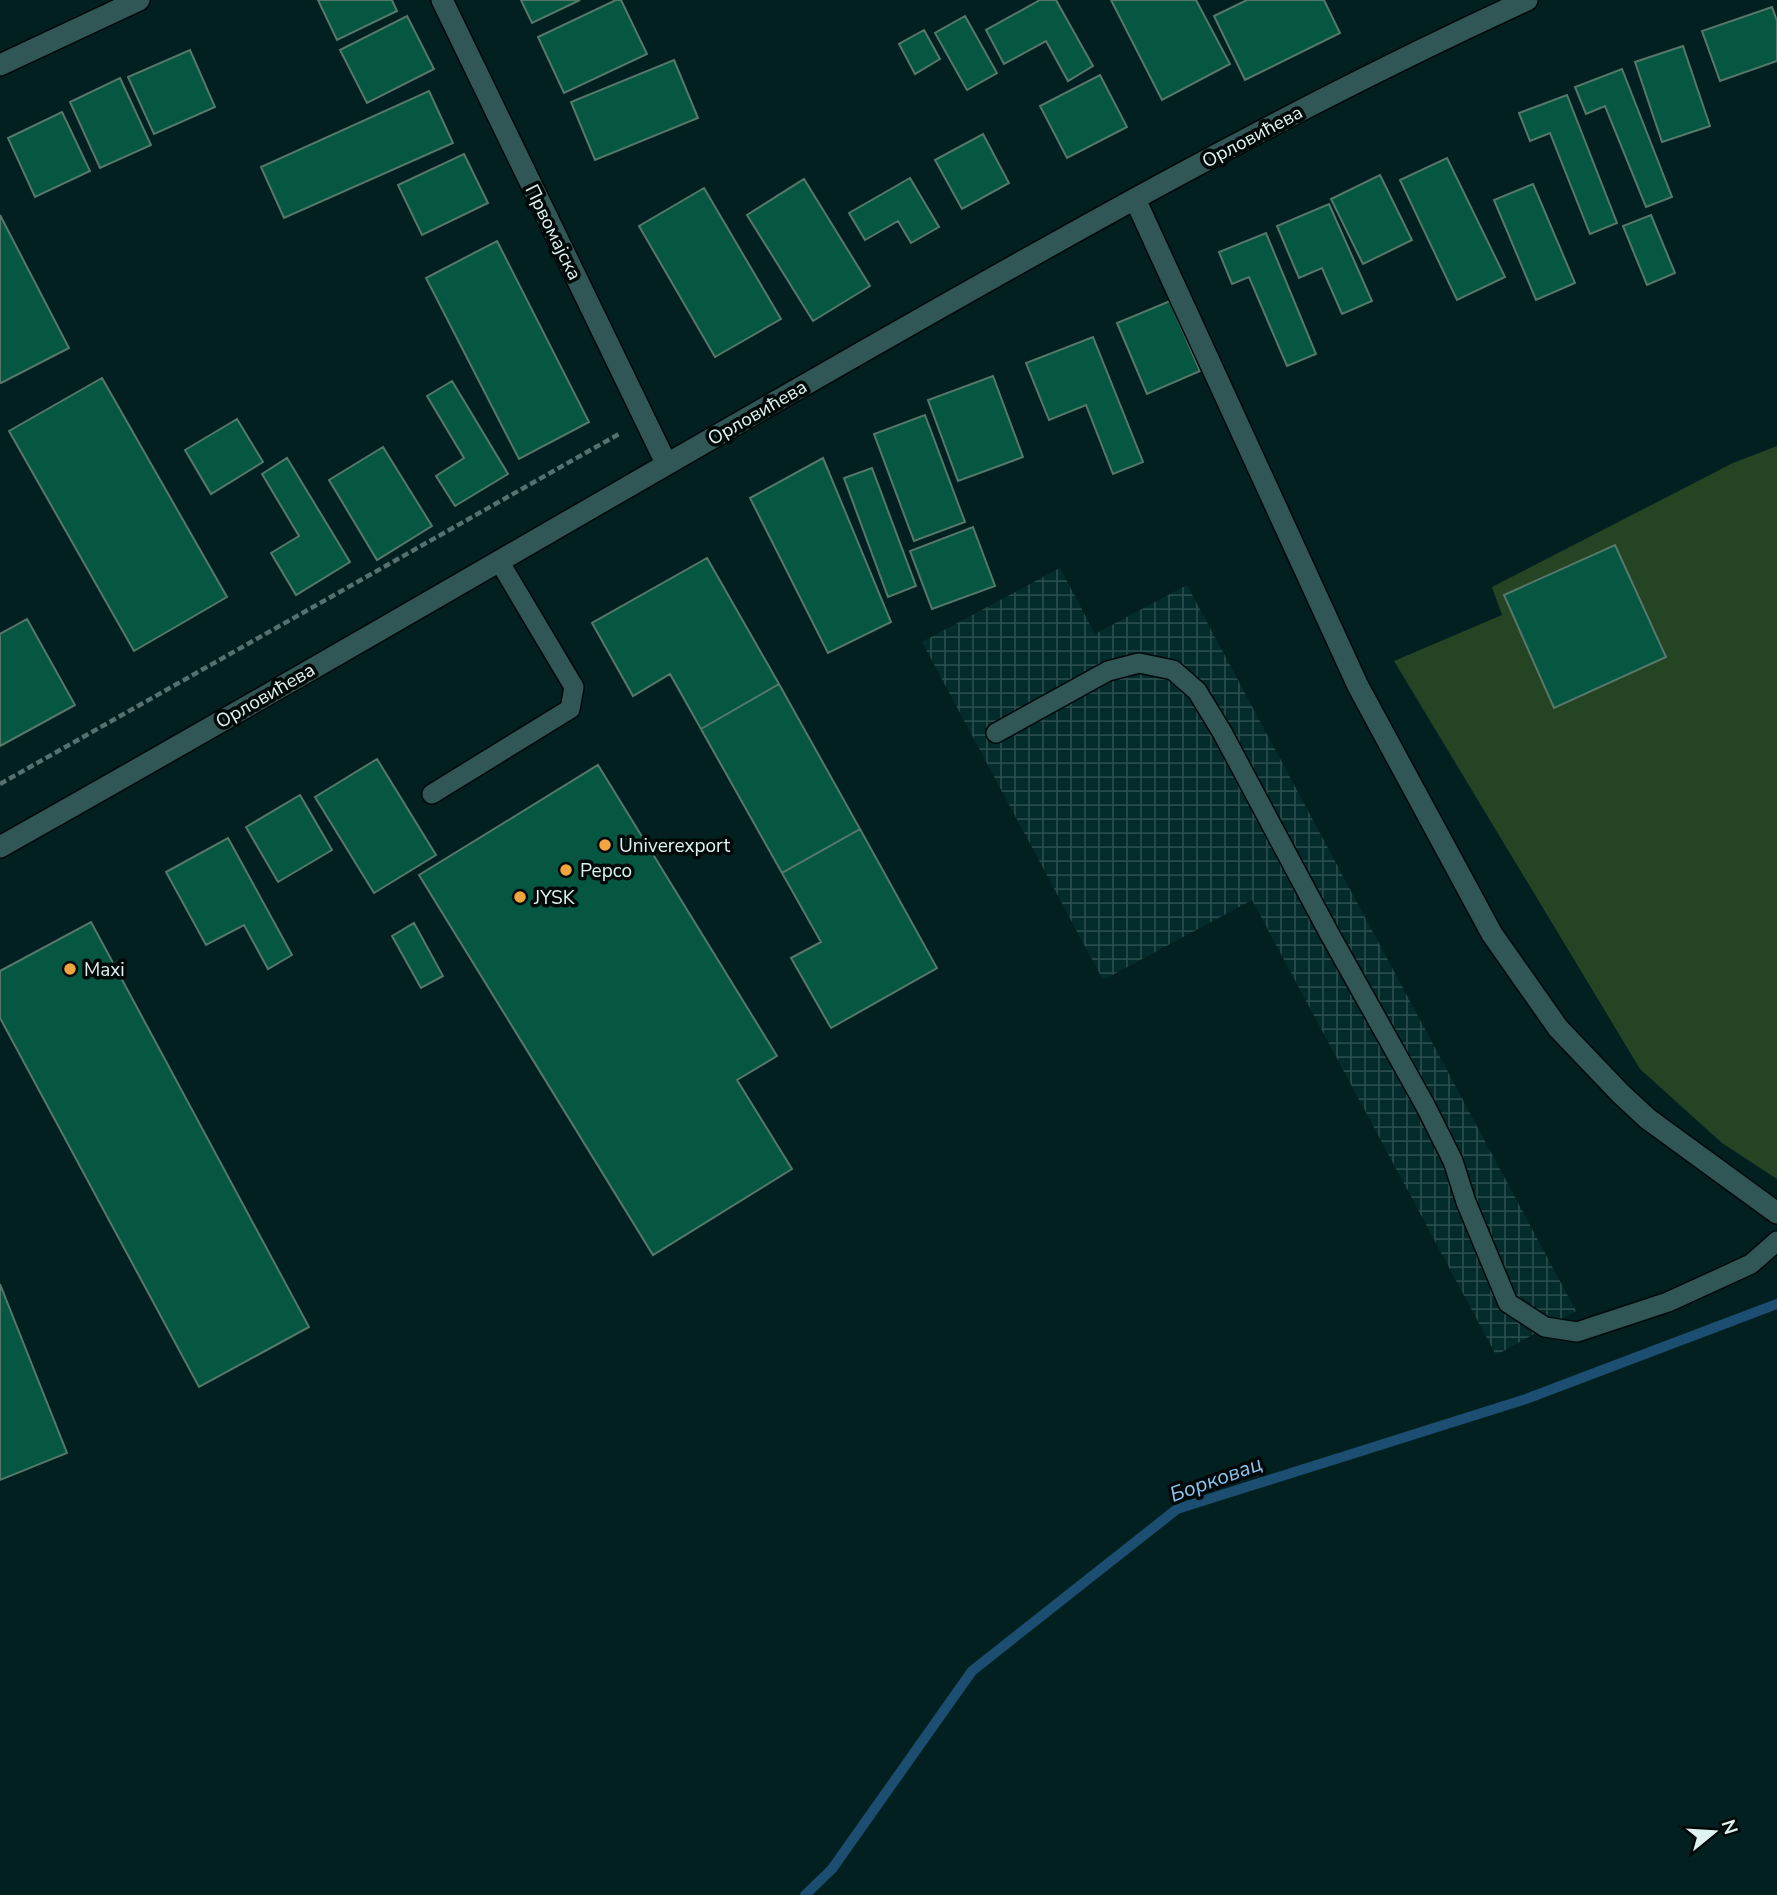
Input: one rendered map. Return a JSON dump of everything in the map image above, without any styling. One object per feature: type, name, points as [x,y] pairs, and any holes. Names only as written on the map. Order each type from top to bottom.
[{"type":"street","points":[[0,65],[139,0]]},
{"type":"street","name":"Првомајска","points":[[442,0],[666,463]]},
{"type":"street","name":"Орловићева","points":[[0,847],[666,463],[1135,199],[1345,88],[1527,0]]},
{"type":"street","points":[[1135,199],[1358,686],[1492,934],[1558,1028],[1621,1094],[1648,1119],[1777,1213]]},
{"type":"lane","points":[[432,794],[570,709],[574,687],[499,561]]},
{"type":"lane","points":[[996,733],[1108,671],[1139,663],[1173,670],[1197,691],[1222,732],[1329,933],[1425,1105],[1453,1161],[1466,1202],[1508,1303],[1545,1327],[1577,1332],[1668,1302],[1751,1264],[1777,1241]]},
{"type":"path","points":[[0,784],[645,420]]},
{"type":"shaded area","points":[[1060,568],[1095,634],[1187,585],[1576,1311],[1496,1355],[1252,900],[1103,980],[922,642]]},
{"type":"green space","points":[[1777,446],[1777,1179],[1722,1143],[1640,1069],[1394,661],[1502,615],[1492,587],[1733,463]]},
{"type":"building","points":[[318,0],[392,0],[397,11],[337,40]]},
{"type":"building","points":[[521,0],[580,0],[532,23]]},
{"type":"building","points":[[621,0],[647,54],[564,93],[538,37]]},
{"type":"building","points":[[1040,0],[1056,0],[1093,66],[1068,81],[1046,41],[1004,64],[986,30]]},
{"type":"building","points":[[1111,0],[1196,0],[1230,64],[1162,100]]},
{"type":"building","points":[[1247,0],[1324,0],[1340,33],[1245,80],[1214,16]]},
{"type":"building","points":[[1772,7],[1777,21],[1777,61],[1720,81],[1702,31]]},
{"type":"building","points":[[407,16],[434,69],[367,103],[340,50]]},
{"type":"building","points":[[965,16],[997,73],[967,90],[935,33]]},
{"type":"building","points":[[924,30],[940,59],[915,74],[899,44]]},
{"type":"building","points":[[1683,46],[1710,126],[1662,142],[1635,62]]},
{"type":"building","points":[[190,50],[215,107],[154,134],[128,77]]},
{"type":"building","points":[[674,60],[698,118],[595,160],[571,102]]},
{"type":"building","points":[[1622,69],[1672,197],[1646,207],[1605,106],[1586,114],[1575,87]]},
{"type":"building","points":[[1100,75],[1127,127],[1067,158],[1040,106]]},
{"type":"building","points":[[120,78],[151,145],[100,168],[70,102]]},
{"type":"building","points":[[429,91],[453,143],[284,218],[261,167]]},
{"type":"building","points":[[1567,95],[1617,223],[1590,234],[1550,133],[1530,141],[1519,113]]},
{"type":"building","points":[[62,112],[90,171],[35,197],[8,138]]},
{"type":"building","points":[[983,134],[1009,183],[962,209],[935,160]]},
{"type":"building","points":[[464,154],[488,203],[422,235],[398,185]]},
{"type":"building","points":[[1447,158],[1505,277],[1457,300],[1400,180]]},
{"type":"building","points":[[1380,175],[1412,240],[1363,264],[1331,199]]},
{"type":"building","points":[[910,178],[939,227],[911,243],[898,221],[865,240],[849,213]]},
{"type":"building","points":[[804,179],[870,286],[813,321],[747,215]]},
{"type":"building","points":[[1533,184],[1575,283],[1536,300],[1494,200]]},
{"type":"building","points":[[704,188],[781,319],[715,357],[639,226]]},
{"type":"building","points":[[1329,204],[1372,301],[1342,314],[1322,268],[1299,278],[1277,226]]},
{"type":"building","points":[[0,215],[69,348],[1,383],[0,382]]},
{"type":"building","points":[[1651,215],[1675,273],[1647,285],[1623,226]]},
{"type":"building","points":[[1266,233],[1316,354],[1287,366],[1249,277],[1232,284],[1219,252]]},
{"type":"building","points":[[497,241],[589,422],[519,459],[426,278]]},
{"type":"building","points":[[1170,301],[1200,371],[1147,394],[1117,323]]},
{"type":"building","points":[[1093,337],[1143,462],[1113,474],[1086,405],[1049,420],[1026,363]]},
{"type":"building","points":[[993,376],[1023,457],[958,481],[928,400]]},
{"type":"building","points":[[102,378],[227,597],[134,651],[9,431]]},
{"type":"building","points":[[452,381],[508,474],[455,506],[436,476],[464,458],[427,396]]},
{"type":"building","points":[[925,415],[965,522],[914,541],[874,434]]},
{"type":"building","points":[[237,419],[263,462],[211,494],[185,450]]},
{"type":"building","points":[[383,447],[432,526],[377,560],[329,480]]},
{"type":"building","points":[[287,458],[350,562],[296,595],[271,553],[299,536],[262,474]]},
{"type":"building","points":[[823,458],[891,622],[828,653],[750,498]]},
{"type":"building","points":[[872,468],[916,586],[888,597],[844,478]]},
{"type":"building","points":[[973,527],[995,586],[932,609],[910,551]]},
{"type":"building","points":[[1615,545],[1666,657],[1554,708],[1504,595]]},
{"type":"building","points":[[707,558],[779,684],[701,729],[670,674],[633,696],[592,623]]},
{"type":"building","points":[[27,619],[75,705],[0,746],[0,634]]},
{"type":"building","points":[[779,684],[860,829],[782,873],[701,729]]},
{"type":"building","points":[[377,759],[436,855],[374,893],[315,797]]},
{"type":"building","points":[[598,765],[777,1056],[737,1080],[792,1169],[653,1255],[419,875]]},
{"type":"building","points":[[300,795],[332,850],[278,882],[246,827]]},
{"type":"building","points":[[860,829],[937,968],[831,1028],[791,958],[821,942],[782,873]]},
{"type":"building","points":[[228,838],[292,955],[268,969],[244,925],[206,945],[166,872]]},
{"type":"building","points":[[91,922],[309,1327],[199,1387],[0,1018],[0,971]]},
{"type":"building","points":[[414,923],[443,976],[421,988],[392,936]]},
{"type":"building","points":[[0,1284],[67,1453],[0,1480]]},
{"type":"waterway","name":"Борковац","points":[[805,1895],[832,1869],[972,1671],[1177,1509],[1526,1399],[1777,1304]]},
{"type":"place","name":"Univerexport","points":[[605,845]]},
{"type":"place","name":"Pepco","points":[[566,870]]},
{"type":"place","name":"JYSK","points":[[520,897]]},
{"type":"place","name":"Maxi","points":[[70,969]]}]
